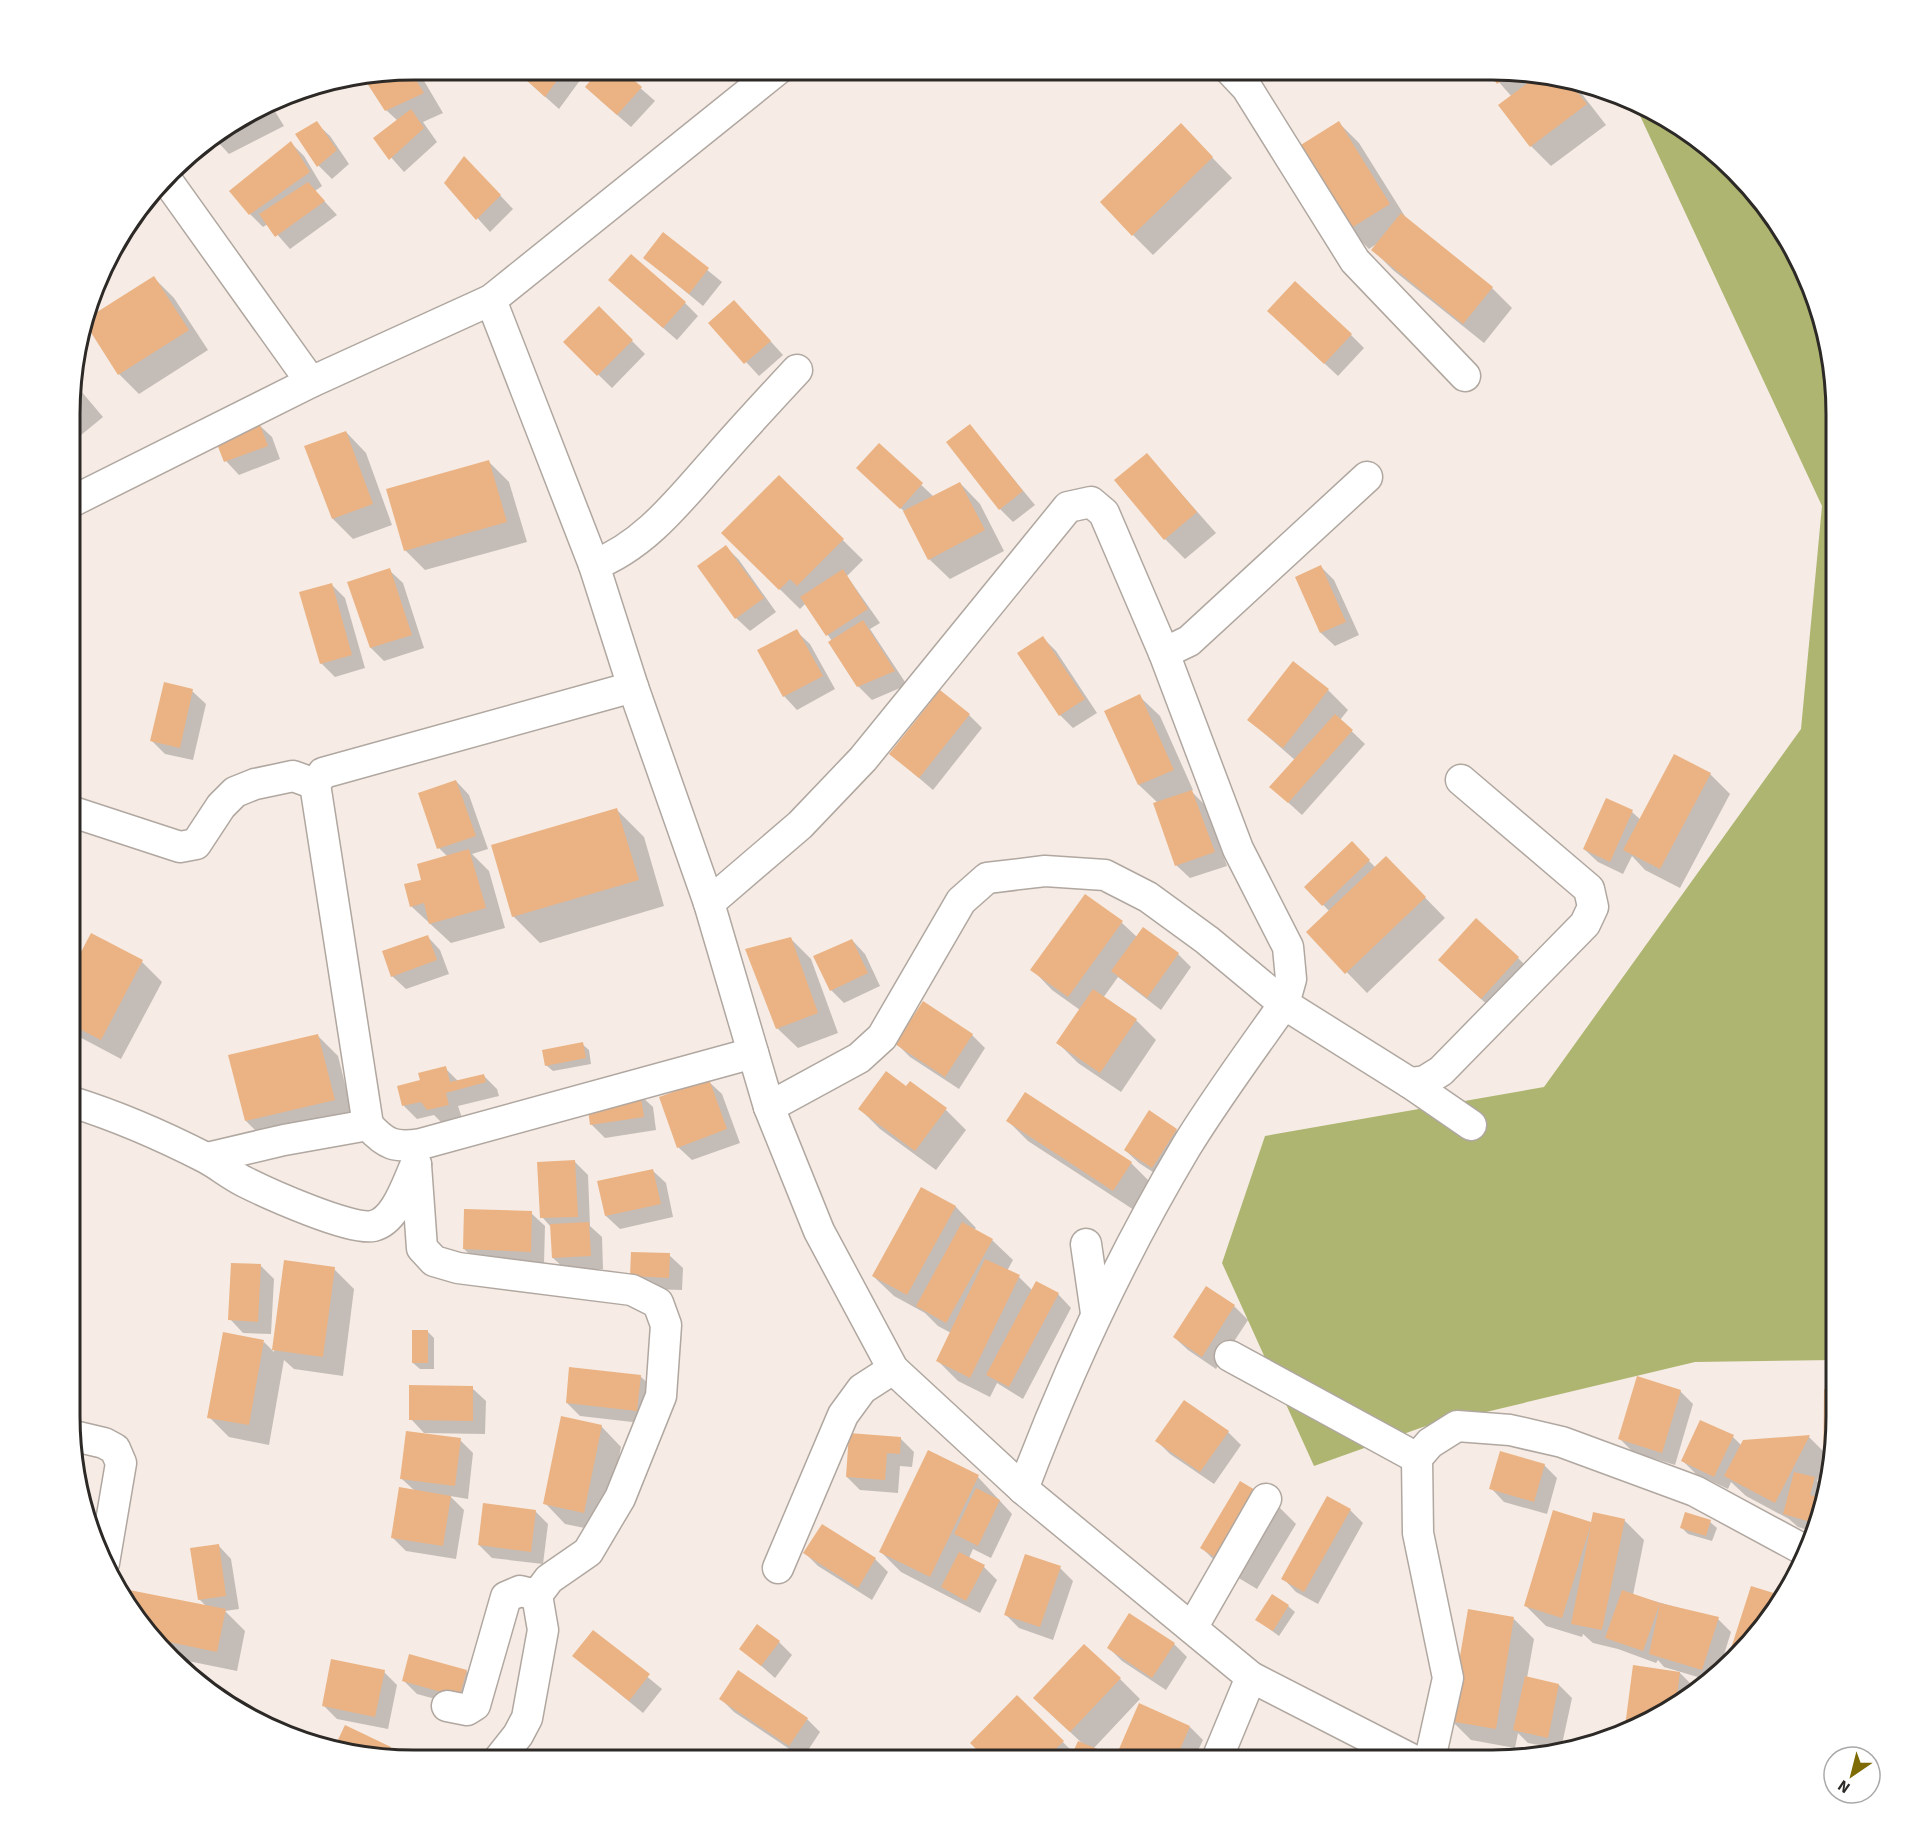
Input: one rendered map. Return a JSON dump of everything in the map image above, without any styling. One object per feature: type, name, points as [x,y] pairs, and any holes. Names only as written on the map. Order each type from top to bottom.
[{"type":"street","points":[[80,498],[311,382],[491,300],[766,79]]},
{"type":"street","points":[[1239,79],[1247,88],[1355,261],[1465,376]]},
{"type":"street","points":[[170,185],[311,382]]},
{"type":"street","points":[[491,300],[594,565],[633,687],[709,903],[769,1107],[819,1231],[893,1369],[1023,1489],[1251,1677],[1393,1750]]},
{"type":"street","points":[[594,565],[616,556],[641,538],[676,504],[797,370]]},
{"type":"street","points":[[1164,653],[1189,641],[1367,477]]},
{"type":"street","points":[[709,903],[800,825],[862,759],[1068,507],[1092,502],[1104,513],[1164,653],[1238,849],[1288,948],[1291,979],[1284,1004],[1187,1146],[1096,1313],[1059,1392],[1023,1489]]},
{"type":"street","points":[[633,687],[323,773],[315,784],[368,1125],[381,1140],[419,1154],[753,1053]]},
{"type":"street","points":[[80,814],[180,847],[196,844],[221,806],[235,792],[255,784],[293,776],[315,784]]},
{"type":"street","points":[[1410,1083],[1425,1081],[1441,1071],[1585,924],[1593,907],[1589,889],[1461,780]]},
{"type":"street","points":[[769,1107],[859,1058],[882,1037],[961,901],[987,878],[1045,871],[1105,875],[1148,897],[1284,1004],[1410,1083],[1471,1125]]},
{"type":"street","points":[[80,1104],[101,1111],[207,1158],[244,1181],[278,1197],[350,1224],[373,1226],[389,1217],[419,1154]]},
{"type":"street","points":[[207,1158],[284,1140],[368,1125]]},
{"type":"street","points":[[419,1154],[422,1248],[434,1261],[458,1268],[632,1290],[658,1303],[666,1325],[661,1396],[620,1498],[588,1552],[549,1579],[537,1595],[543,1630],[527,1718],[518,1736],[506,1750]]},
{"type":"street","points":[[1086,1244],[1096,1313]]},
{"type":"street","points":[[1230,1356],[1418,1458]]},
{"type":"street","points":[[778,1568],[843,1414],[862,1389],[893,1369]]},
{"type":"street","points":[[1432,1750],[1448,1678],[1418,1533],[1418,1458],[1430,1443],[1457,1426],[1510,1430],[1562,1442],[1695,1491],[1799,1547]]},
{"type":"street","points":[[80,1437],[115,1449],[121,1463],[107,1547]]},
{"type":"street","points":[[1192,1628],[1266,1499]]},
{"type":"street","points":[[447,1706],[467,1710],[475,1705],[506,1596],[520,1591],[537,1595]]},
{"type":"street","points":[[1221,1750],[1251,1677]]},
{"type":"green space","points":[[1639,114],[1660,124],[1713,162],[1744,193],[1770,228],[1792,266],[1809,306],[1824,370],[1826,392],[1826,1360],[1695,1362],[1423,1427],[1314,1466],[1222,1263],[1265,1136],[1544,1087],[1801,729],[1822,506]]},
{"type":"building","points":[[415,79],[424,93],[385,111],[367,83]]},
{"type":"building","points":[[525,79],[558,79],[545,97]]},
{"type":"building","points":[[592,79],[633,79],[642,87],[617,115],[585,87]]},
{"type":"building","points":[[1493,79],[1503,79],[1497,84]]},
{"type":"building","points":[[1530,81],[1576,90],[1587,104],[1530,147],[1498,105]]},
{"type":"building","points":[[411,109],[424,128],[389,160],[373,138]]},
{"type":"building","points":[[272,112],[234,132],[246,124]]},
{"type":"building","points":[[317,121],[337,150],[317,167],[295,134]]},
{"type":"building","points":[[1339,121],[1390,204],[1348,230],[1296,148]]},
{"type":"building","points":[[1181,123],[1213,157],[1132,236],[1100,202]]},
{"type":"building","points":[[291,141],[310,172],[249,215],[229,191]]},
{"type":"building","points":[[464,156],[501,195],[476,220],[444,183]]},
{"type":"building","points":[[308,182],[325,201],[275,237],[259,214]]},
{"type":"building","points":[[1401,213],[1493,287],[1463,324],[1371,250]]},
{"type":"building","points":[[663,232],[709,268],[689,294],[643,258]]},
{"type":"building","points":[[631,254],[686,302],[663,328],[608,280]]},
{"type":"building","points":[[154,276],[189,330],[118,375],[90,331],[95,313]]},
{"type":"building","points":[[1295,281],[1352,334],[1324,364],[1267,311]]},
{"type":"building","points":[[734,300],[771,341],[744,364],[708,323]]},
{"type":"building","points":[[599,306],[633,340],[597,376],[563,342]]},
{"type":"building","points":[[259,422],[268,446],[224,462],[215,439]]},
{"type":"building","points":[[970,424],[1023,491],[999,510],[946,442]]},
{"type":"building","points":[[346,431],[373,504],[332,519],[304,446]]},
{"type":"building","points":[[879,443],[923,483],[900,509],[856,468]]},
{"type":"building","points":[[1147,453],[1197,512],[1164,540],[1114,480]]},
{"type":"building","points":[[489,460],[507,522],[404,551],[386,489]]},
{"type":"building","points":[[779,475],[844,539],[797,586],[790,579],[779,590],[721,533]]},
{"type":"building","points":[[960,482],[985,530],[928,560],[903,511]]},
{"type":"building","points":[[726,545],[764,598],[735,619],[697,566]]},
{"type":"building","points":[[1321,565],[1346,622],[1320,633],[1295,577]]},
{"type":"building","points":[[390,568],[412,635],[370,648],[347,582]]},
{"type":"building","points":[[843,569],[868,609],[826,636],[800,597]]},
{"type":"building","points":[[332,583],[352,655],[320,664],[299,592]]},
{"type":"building","points":[[863,620],[895,671],[857,687],[828,642]]},
{"type":"building","points":[[797,629],[823,676],[783,697],[757,650]]},
{"type":"building","points":[[1043,636],[1085,699],[1059,716],[1017,653]]},
{"type":"building","points":[[1293,661],[1329,689],[1283,748],[1247,720]]},
{"type":"building","points":[[164,682],[193,689],[180,748],[150,741]]},
{"type":"building","points":[[940,690],[970,714],[919,778],[889,754]]},
{"type":"building","points":[[1140,694],[1174,770],[1138,785],[1104,711]]},
{"type":"building","points":[[1335,714],[1353,730],[1288,803],[1269,787]]},
{"type":"building","points":[[1674,754],[1711,773],[1660,869],[1623,850]]},
{"type":"building","points":[[456,780],[476,836],[437,849],[418,793]]},
{"type":"building","points":[[1192,790],[1215,852],[1175,866],[1153,803]]},
{"type":"building","points":[[1606,798],[1633,810],[1610,862],[1583,849]]},
{"type":"building","points":[[617,808],[639,880],[512,917],[491,845]]},
{"type":"building","points":[[1352,841],[1370,860],[1322,906],[1304,887]]},
{"type":"building","points":[[469,849],[486,908],[429,924],[424,903],[410,907],[404,884],[421,880],[417,864]]},
{"type":"building","points":[[1386,856],[1426,897],[1345,974],[1306,932]]},
{"type":"building","points":[[1085,894],[1123,921],[1068,997],[1030,970]]},
{"type":"building","points":[[1476,918],[1519,957],[1481,999],[1438,960]]},
{"type":"building","points":[[1143,927],[1179,953],[1147,998],[1111,971]]},
{"type":"building","points":[[91,933],[143,960],[101,1040],[80,1029],[80,954]]},
{"type":"building","points":[[428,935],[437,960],[391,977],[382,951]]},
{"type":"building","points":[[791,937],[818,1013],[776,1029],[745,949]]},
{"type":"building","points":[[852,939],[868,973],[830,991],[813,956]]},
{"type":"building","points":[[1093,989],[1137,1019],[1100,1073],[1056,1043]]},
{"type":"building","points":[[923,1001],[973,1034],[945,1077],[895,1044]]},
{"type":"building","points":[[318,1034],[335,1100],[245,1121],[228,1055]]},
{"type":"building","points":[[583,1042],[586,1058],[545,1066],[542,1050]]},
{"type":"building","points":[[446,1066],[450,1082],[484,1074],[486,1082],[446,1093],[449,1105],[427,1110],[421,1102],[402,1106],[397,1086],[420,1080],[418,1073]]},
{"type":"building","points":[[886,1071],[906,1086],[910,1081],[947,1108],[915,1151],[858,1109]]},
{"type":"building","points":[[709,1079],[727,1129],[677,1148],[659,1097]]},
{"type":"building","points":[[640,1092],[644,1117],[590,1125],[587,1101]]},
{"type":"building","points":[[1025,1092],[1132,1162],[1113,1191],[1006,1121]]},
{"type":"building","points":[[1149,1110],[1177,1129],[1152,1168],[1124,1150]]},
{"type":"building","points":[[575,1160],[578,1217],[540,1218],[537,1162]]},
{"type":"building","points":[[653,1169],[661,1204],[605,1216],[597,1181]]},
{"type":"building","points":[[921,1187],[956,1206],[907,1295],[872,1276]]},
{"type":"building","points":[[464,1209],[532,1211],[531,1252],[463,1249]]},
{"type":"building","points":[[589,1222],[591,1256],[552,1258],[550,1224]]},
{"type":"building","points":[[962,1222],[993,1239],[946,1323],[916,1306]]},
{"type":"building","points":[[631,1252],[670,1253],[669,1278],[630,1276]]},
{"type":"building","points":[[985,1259],[1020,1275],[970,1378],[936,1361]]},
{"type":"building","points":[[284,1260],[335,1267],[323,1357],[272,1350]]},
{"type":"building","points":[[231,1263],[261,1264],[258,1322],[228,1320]]},
{"type":"building","points":[[1036,1281],[1059,1293],[1009,1387],[986,1375]]},
{"type":"building","points":[[1206,1286],[1235,1305],[1202,1357],[1173,1337]]},
{"type":"building","points":[[412,1330],[428,1330],[428,1363],[412,1363]]},
{"type":"building","points":[[223,1332],[264,1340],[249,1425],[207,1418]]},
{"type":"building","points":[[569,1367],[641,1375],[637,1411],[566,1403]]},
{"type":"building","points":[[1637,1376],[1681,1390],[1662,1453],[1618,1439]]},
{"type":"building","points":[[409,1385],[473,1386],[473,1421],[409,1420]]},
{"type":"building","points":[[1824,1389],[1826,1389],[1826,1437],[1823,1463]]},
{"type":"building","points":[[1184,1400],[1229,1431],[1200,1472],[1155,1441]]},
{"type":"building","points":[[561,1416],[602,1425],[584,1513],[543,1504]]},
{"type":"building","points":[[1700,1420],[1734,1435],[1714,1477],[1681,1461]]},
{"type":"building","points":[[406,1431],[461,1438],[455,1486],[400,1479]]},
{"type":"building","points":[[849,1433],[901,1437],[900,1454],[887,1453],[885,1480],[846,1477]]},
{"type":"building","points":[[1810,1435],[1775,1503],[1724,1476],[1743,1440]]},
{"type":"building","points":[[928,1450],[979,1475],[930,1577],[879,1552]]},
{"type":"building","points":[[1500,1451],[1545,1464],[1534,1502],[1489,1489]]},
{"type":"building","points":[[1794,1472],[1815,1477],[1810,1495],[1816,1497],[1809,1522],[1783,1514]]},
{"type":"building","points":[[1240,1481],[1277,1503],[1236,1570],[1200,1548]]},
{"type":"building","points":[[399,1487],[451,1496],[443,1546],[391,1538]]},
{"type":"building","points":[[976,1488],[1000,1500],[978,1546],[954,1534]]},
{"type":"building","points":[[1327,1496],[1351,1509],[1304,1592],[1281,1579]]},
{"type":"building","points":[[483,1503],[536,1510],[531,1552],[478,1545]]},
{"type":"building","points":[[1553,1510],[1591,1522],[1593,1512],[1625,1519],[1602,1630],[1571,1624],[1591,1524],[1562,1618],[1524,1606]]},
{"type":"building","points":[[1685,1512],[1711,1520],[1706,1536],[1680,1528]]},
{"type":"building","points":[[822,1524],[876,1558],[858,1588],[803,1553]]},
{"type":"building","points":[[219,1544],[226,1596],[198,1600],[190,1548]]},
{"type":"building","points":[[959,1552],[985,1565],[966,1601],[941,1587]]},
{"type":"building","points":[[1025,1554],[1061,1566],[1040,1627],[1004,1615]]},
{"type":"building","points":[[1751,1586],[1775,1593],[1744,1636],[1730,1651]]},
{"type":"building","points":[[129,1590],[226,1609],[217,1652],[167,1642]]},
{"type":"building","points":[[1622,1590],[1660,1603],[1643,1651],[1605,1638]]},
{"type":"building","points":[[1272,1594],[1289,1605],[1273,1631],[1255,1620]]},
{"type":"building","points":[[1660,1603],[1719,1617],[1702,1670],[1649,1654]]},
{"type":"building","points":[[1468,1609],[1514,1617],[1496,1729],[1449,1721]]},
{"type":"building","points":[[1129,1613],[1175,1643],[1152,1678],[1107,1648]]},
{"type":"building","points":[[757,1624],[780,1641],[761,1666],[739,1649]]},
{"type":"building","points":[[593,1630],[650,1674],[629,1701],[572,1656]]},
{"type":"building","points":[[1084,1644],[1121,1678],[1070,1732],[1033,1698]]},
{"type":"building","points":[[409,1654],[467,1670],[459,1697],[402,1681]]},
{"type":"building","points":[[331,1659],[385,1670],[375,1717],[322,1706]]},
{"type":"building","points":[[1633,1665],[1680,1672],[1677,1693],[1660,1705],[1626,1721]]},
{"type":"building","points":[[738,1670],[808,1718],[789,1746],[719,1699]]},
{"type":"building","points":[[1525,1676],[1559,1684],[1548,1738],[1513,1730]]},
{"type":"building","points":[[1017,1695],[1064,1741],[1054,1750],[977,1750],[970,1743]]},
{"type":"building","points":[[1139,1703],[1190,1726],[1180,1750],[1119,1749]]},
{"type":"building","points":[[345,1725],[391,1747],[390,1749],[370,1747],[338,1741]]},
{"type":"building","points":[[1078,1741],[1100,1750],[1074,1750]]}]
